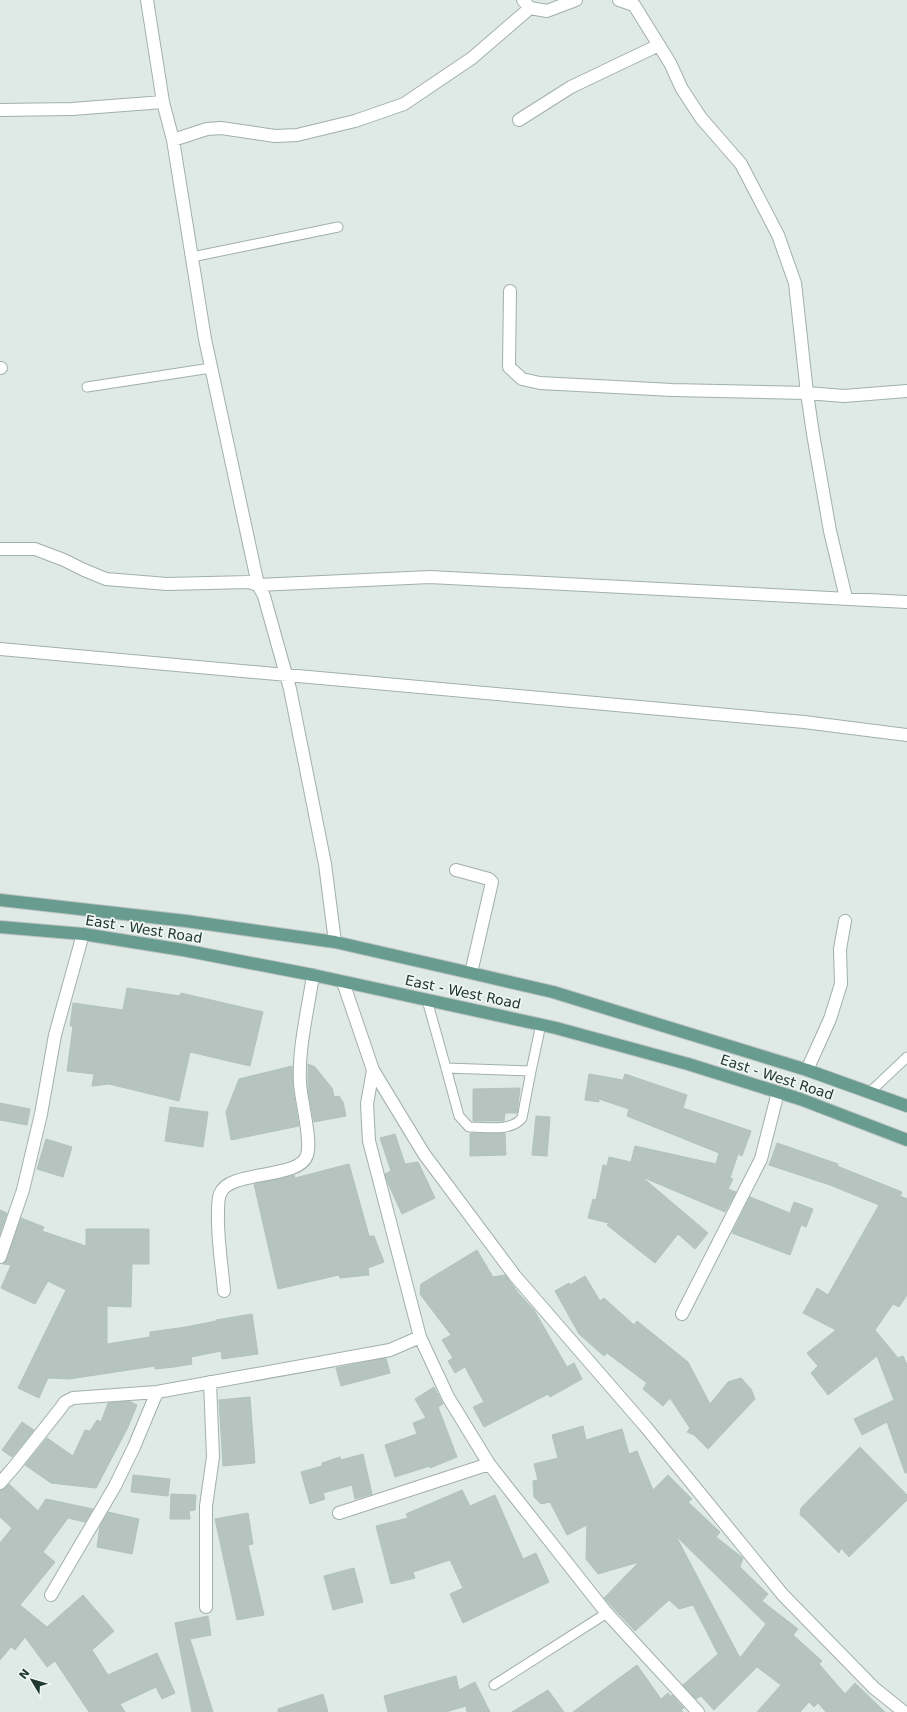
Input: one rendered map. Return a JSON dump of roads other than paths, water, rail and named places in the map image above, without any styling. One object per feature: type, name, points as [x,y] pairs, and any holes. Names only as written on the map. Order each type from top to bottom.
[{"type":"main road","name":"East - West Road","points":[[0,900],[186,921],[335,942],[553,992],[807,1070],[907,1106]]},
{"type":"main road","name":"East - West Road","points":[[0,927],[83,934],[183,950],[313,974],[343,982],[541,1024],[688,1064],[778,1092],[907,1140]]},
{"type":"street","points":[[147,0],[163,102],[173,140],[211,368],[258,585],[264,596],[286,674],[326,864],[335,942]]},
{"type":"street","points":[[173,140],[207,129],[221,128],[276,136],[297,135],[355,121],[404,104],[472,58],[527,4],[547,11],[576,0]]},
{"type":"street","points":[[619,0],[636,2],[682,89],[701,118],[741,164],[778,234],[795,283],[807,393],[830,531],[846,598]]},
{"type":"street","points":[[519,120],[571,87],[658,45]]},
{"type":"street","points":[[0,110],[72,109],[163,102]]},
{"type":"street","points":[[510,290],[509,367],[522,380],[540,383],[672,390],[807,393],[844,396],[907,391]]},
{"type":"street","points":[[0,549],[35,549],[106,579],[167,584],[249,582],[258,585],[430,577],[648,590],[907,602]]},
{"type":"street","points":[[0,649],[804,722],[907,735]]},
{"type":"street","points":[[456,870],[489,879],[492,882],[471,973]]},
{"type":"street","points":[[807,1070],[830,1019],[841,984],[840,949],[845,921]]},
{"type":"street","points":[[0,1257],[23,1190],[41,1114],[55,1035],[83,934]]},
{"type":"street","points":[[224,1291],[218,1230],[219,1196],[222,1189],[228,1184],[247,1178],[298,1167],[305,1161],[308,1154],[307,1130],[300,1084],[300,1057],[313,974]]},
{"type":"street","points":[[343,982],[373,1070],[424,1154],[515,1276],[645,1426],[783,1595],[874,1688],[904,1712]]},
{"type":"street","points":[[373,1070],[367,1104],[369,1142],[420,1338],[448,1397],[490,1464],[607,1612],[698,1712]]},
{"type":"street","points":[[682,1314],[761,1159],[778,1092]]},
{"type":"street","points":[[0,1482],[14,1467],[65,1402],[73,1398],[157,1392],[390,1350],[420,1338]]},
{"type":"street","points":[[206,1608],[206,1506],[213,1457],[210,1382]]},
{"type":"street","points":[[51,1595],[115,1486],[134,1447],[157,1392]]},
{"type":"street","points":[[339,1513],[490,1464]]},
{"type":"lane","points":[[192,257],[338,227]]},
{"type":"lane","points":[[87,388],[211,368]]},
{"type":"lane","points":[[427,1000],[459,1116],[469,1127],[510,1127],[518,1124],[522,1118],[541,1024]]},
{"type":"lane","points":[[870,1092],[907,1057]]},
{"type":"lane","points":[[446,1068],[531,1071]]},
{"type":"lane","points":[[494,1685],[607,1612]]}]
